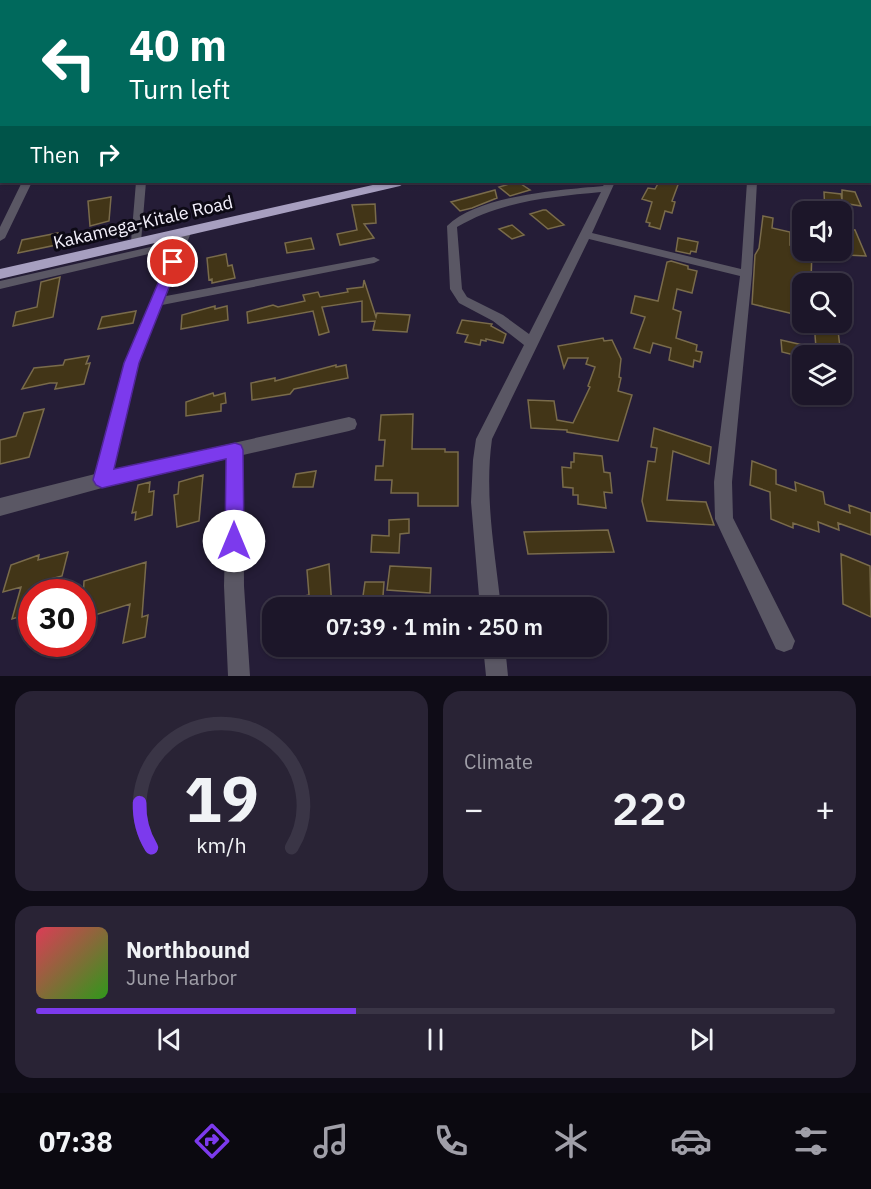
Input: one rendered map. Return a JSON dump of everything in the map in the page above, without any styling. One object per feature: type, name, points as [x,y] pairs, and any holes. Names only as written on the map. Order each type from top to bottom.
[{"type":"highway","name":"Kakamega-Kitale Road","points":[[0,274],[136,242],[184,236],[396,183]]},
{"type":"street","points":[[0,238],[27,183]]},
{"type":"street","points":[[136,242],[141,183]]},
{"type":"street","points":[[752,183],[746,274],[723,482],[723,511],[742,558],[784,641]]},
{"type":"street","points":[[490,597],[480,458],[484,439],[533,344],[608,185]]},
{"type":"street","points":[[533,344],[498,318],[463,300],[456,289],[452,226],[469,214],[519,200],[608,185]]},
{"type":"street","points":[[586,235],[746,274]]},
{"type":"street","points":[[0,285],[184,236]]},
{"type":"street","points":[[102,480],[132,363],[184,236]]},
{"type":"street","points":[[157,302],[374,260]]},
{"type":"street","points":[[0,507],[102,480],[349,424]]},
{"type":"street","points":[[235,450],[234,586],[239,676]]},
{"type":"street","points":[[495,657],[497,676]]},
{"type":"building","points":[[503,183],[520,183],[530,190],[510,196],[499,187],[506,185]]},
{"type":"building","points":[[658,183],[679,183],[672,201],[675,202],[672,213],[665,211],[660,229],[649,226],[650,223],[646,222],[652,202],[642,199],[648,188],[655,189]]},
{"type":"building","points":[[495,190],[497,198],[472,208],[460,211],[451,202]]},
{"type":"building","points":[[842,190],[855,192],[861,206],[852,205],[852,201],[824,201],[824,192],[841,194],[842,200]]},
{"type":"building","points":[[111,197],[109,221],[90,226],[88,201]]},
{"type":"building","points":[[375,204],[376,223],[364,224],[374,238],[340,245],[337,234],[357,230],[352,205]]},
{"type":"building","points":[[543,210],[564,225],[548,229],[530,214]]},
{"type":"building","points":[[763,216],[773,218],[772,228],[790,232],[792,261],[812,261],[811,273],[792,273],[792,314],[752,304],[755,255],[759,248]]},
{"type":"building","points":[[512,225],[524,235],[512,239],[499,229]]},
{"type":"building","points":[[852,230],[855,230],[866,256],[852,255]]},
{"type":"building","points":[[58,233],[56,245],[18,253],[22,240]]},
{"type":"building","points":[[311,238],[314,249],[287,253],[285,243]]},
{"type":"building","points":[[678,238],[698,242],[696,252],[691,251],[690,254],[676,251]]},
{"type":"building","points":[[226,254],[228,266],[232,265],[235,278],[212,283],[212,279],[209,280],[207,258]]},
{"type":"building","points":[[671,261],[697,271],[692,293],[677,289],[673,309],[681,312],[676,338],[697,345],[696,351],[702,352],[700,362],[694,360],[693,367],[669,360],[671,348],[653,343],[650,353],[634,348],[645,317],[631,313],[635,296],[658,301],[667,262]]},
{"type":"building","points":[[60,277],[53,317],[13,326],[16,312],[37,307],[41,282]]},
{"type":"building","points":[[364,280],[376,317],[377,313],[410,315],[407,332],[373,330],[375,321],[362,322],[362,301],[322,307],[329,332],[319,335],[313,311],[248,323],[247,312],[273,305],[278,307],[305,301],[303,295],[318,292],[320,297],[348,292],[347,289],[363,287]]},
{"type":"building","points":[[215,306],[215,309],[227,306],[228,320],[181,329],[182,315]]},
{"type":"building","points":[[136,311],[133,323],[98,329],[102,317]]},
{"type":"building","points":[[462,320],[492,324],[491,326],[506,334],[503,343],[486,339],[486,341],[481,340],[480,345],[465,342],[468,335],[457,333]]},
{"type":"building","points":[[815,333],[838,333],[840,345],[816,345]]},
{"type":"building","points":[[603,338],[604,341],[612,340],[621,359],[618,391],[632,395],[618,441],[567,432],[567,430],[531,428],[528,400],[554,401],[557,420],[573,423],[590,387],[588,386],[595,367],[586,364],[588,358],[568,358],[564,368],[558,346]]},
{"type":"building","points":[[781,340],[803,345],[792,345],[792,354],[782,352]]},
{"type":"building","points":[[89,356],[86,364],[90,363],[84,384],[55,389],[57,383],[50,383],[22,389],[34,368],[63,365],[65,360]]},
{"type":"building","points":[[336,365],[336,367],[346,365],[348,378],[294,389],[290,394],[252,400],[251,383],[275,378],[275,381]]},
{"type":"building","points":[[213,393],[214,396],[225,393],[226,403],[221,404],[221,411],[186,416],[186,402]]},
{"type":"building","points":[[44,409],[29,457],[0,464],[0,440],[16,436],[24,413]]},
{"type":"building","points":[[413,414],[412,449],[445,449],[445,452],[458,452],[458,506],[418,506],[418,493],[391,493],[392,480],[375,480],[376,466],[383,466],[385,440],[379,440],[381,415]]},
{"type":"building","points":[[654,428],[711,447],[709,464],[673,451],[667,500],[706,502],[714,525],[647,521],[642,501],[648,461],[655,462],[657,448],[651,447]]},
{"type":"building","points":[[574,453],[602,456],[604,472],[610,473],[612,493],[604,492],[606,508],[578,504],[578,495],[573,495],[573,488],[563,487],[562,467],[571,468]]},
{"type":"building","points":[[752,461],[776,470],[776,484],[796,491],[795,482],[823,492],[825,504],[850,513],[849,505],[871,513],[871,535],[838,523],[839,530],[818,522],[819,532],[793,523],[793,528],[771,519],[770,492],[750,485]]},
{"type":"building","points":[[316,471],[313,487],[293,487],[296,474]]},
{"type":"building","points":[[203,475],[199,521],[177,527],[174,495],[178,494],[179,482]]},
{"type":"building","points":[[150,482],[149,492],[154,491],[152,515],[135,520],[136,512],[132,513],[138,485]]},
{"type":"building","points":[[409,519],[409,533],[400,534],[399,553],[371,552],[372,535],[389,536],[389,520]]},
{"type":"building","points":[[608,530],[614,552],[528,554],[524,532]]},
{"type":"building","points":[[68,552],[62,576],[50,579],[18,579],[18,588],[3,592],[11,565],[39,555],[38,560]]},
{"type":"building","points":[[841,554],[870,566],[871,617],[843,604]]},
{"type":"building","points":[[146,562],[142,617],[148,615],[145,637],[123,643],[130,604],[96,615],[96,579],[91,579]]},
{"type":"building","points":[[329,564],[331,597],[300,597],[309,595],[307,570]]},
{"type":"building","points":[[390,566],[431,568],[430,593],[387,590]]},
{"type":"building","points":[[365,582],[384,582],[383,596],[363,596]]},
{"type":"building","points":[[18,598],[18,617],[12,619]]},
{"type":"route","points":[[173,262],[132,363],[102,480],[235,450],[234,541]]}]
